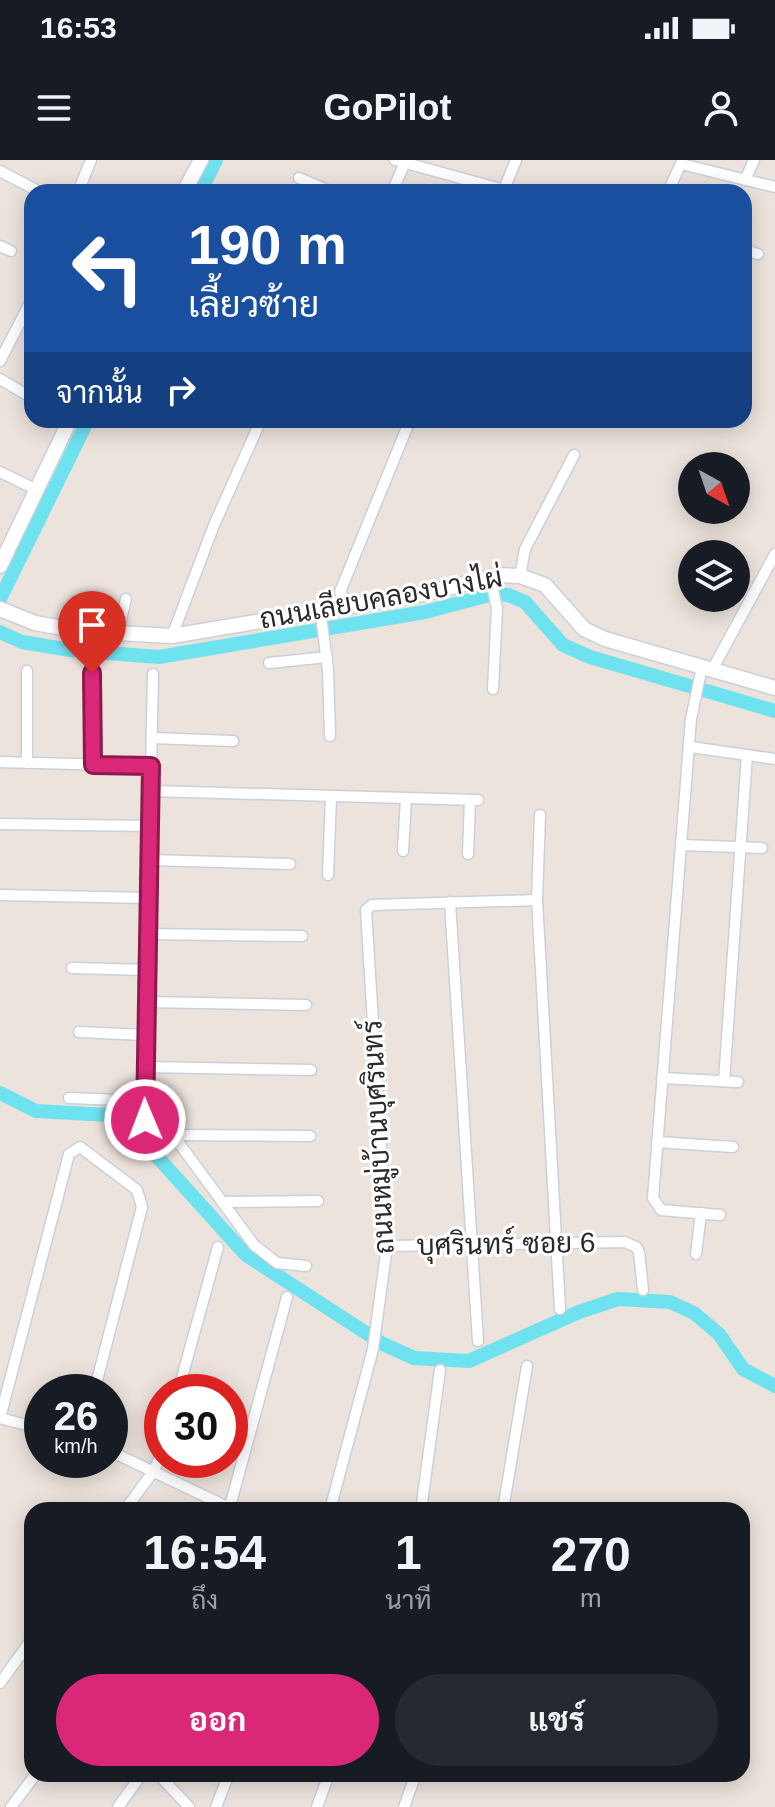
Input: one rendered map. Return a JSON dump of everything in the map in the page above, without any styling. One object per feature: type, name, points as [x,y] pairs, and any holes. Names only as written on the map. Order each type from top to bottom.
[{"type":"street","points":[[81,184],[91,160]]},
{"type":"street","points":[[188,184],[201,160]]},
{"type":"street","points":[[506,184],[516,160]]},
{"type":"street","points":[[745,180],[754,160]]},
{"type":"street","points":[[394,184],[399,162],[478,184]]},
{"type":"street","points":[[672,184],[682,162],[775,187]]},
{"type":"street","points":[[0,171],[25,184]]},
{"type":"street","points":[[299,178],[313,184]]},
{"type":"street","points":[[0,246],[11,251]]},
{"type":"street","points":[[752,252],[758,254]]},
{"type":"street","points":[[0,361],[24,318]]},
{"type":"street","points":[[0,379],[24,393]]},
{"type":"street","points":[[0,566],[66,428]]},
{"type":"street","points":[[172,636],[214,525],[257,428]]},
{"type":"street","points":[[348,605],[340,592],[407,428]]},
{"type":"street","points":[[520,576],[525,549],[574,455]]},
{"type":"street","points":[[0,472],[35,489]]},
{"type":"street","points":[[720,1215],[657,1208],[653,1198],[693,704],[704,672],[775,554]]},
{"type":"street","name":"ถนนเลียบคลองบางไผ่","points":[[4,611],[35,623],[117,635],[172,636],[321,615],[348,605],[520,576],[545,585],[584,629],[605,639],[704,672],[775,688]]},
{"type":"street","points":[[491,581],[495,599],[493,689]]},
{"type":"street","points":[[117,635],[126,599]]},
{"type":"street","points":[[321,615],[327,657],[330,736]]},
{"type":"street","points":[[269,663],[327,657]]},
{"type":"street","points":[[27,671],[27,763]]},
{"type":"street","points":[[92,673],[93,765]]},
{"type":"street","points":[[153,674],[145,1120],[173,1135],[254,1245],[277,1263],[306,1266]]},
{"type":"street","points":[[152,738],[233,741]]},
{"type":"street","points":[[691,747],[775,759]]},
{"type":"street","points":[[724,1081],[747,755]]},
{"type":"street","points":[[0,762],[151,766]]},
{"type":"street","points":[[151,791],[474,800],[468,854]]},
{"type":"street","points":[[328,875],[331,797]]},
{"type":"street","points":[[403,851],[406,799]]},
{"type":"street","points":[[540,815],[537,900],[560,1309]]},
{"type":"street","points":[[0,824],[150,826]]},
{"type":"street","points":[[682,845],[762,848]]},
{"type":"street","points":[[149,860],[290,864]]},
{"type":"street","points":[[0,895],[148,898]]},
{"type":"street","points":[[478,1341],[450,902],[537,900]]},
{"type":"street","name":"ถนนหมู่บ้านบุศรินทร์","points":[[332,1502],[373,1349],[387,1246],[366,914],[372,905],[450,902]]},
{"type":"street","points":[[147,934],[302,936]]},
{"type":"street","points":[[72,968],[147,970]]},
{"type":"street","points":[[146,1002],[306,1005]]},
{"type":"street","points":[[79,1032],[145,1035]]},
{"type":"street","points":[[145,1067],[311,1070]]},
{"type":"street","points":[[662,1078],[738,1082]]},
{"type":"street","points":[[69,1098],[144,1101]]},
{"type":"street","points":[[173,1135],[310,1136]]},
{"type":"street","points":[[657,1142],[733,1147]]},
{"type":"street","points":[[24,1424],[0,1418],[69,1154],[76,1147],[137,1190],[142,1201],[99,1374]]},
{"type":"street","points":[[222,1202],[318,1201]]},
{"type":"street","points":[[696,1254],[701,1213]]},
{"type":"street","name":"บุศรินทร์ ซอย 6","points":[[387,1246],[625,1242],[639,1252],[643,1290]]},
{"type":"street","points":[[183,1374],[218,1247]]},
{"type":"street","points":[[233,1502],[287,1297]]},
{"type":"street","points":[[504,1502],[527,1366]]},
{"type":"street","points":[[422,1502],[440,1370]]},
{"type":"street","points":[[131,1502],[148,1478]]},
{"type":"street","points":[[172,1478],[216,1502]]},
{"type":"street","points":[[0,1683],[24,1650]]},
{"type":"street","points":[[11,1807],[30,1782]]},
{"type":"street","points":[[118,1807],[136,1782]]},
{"type":"street","points":[[166,1782],[189,1807]]},
{"type":"street","points":[[216,1807],[226,1782]]},
{"type":"street","points":[[317,1807],[326,1782]]},
{"type":"street","points":[[404,1807],[413,1782]]},
{"type":"waterway","points":[[204,184],[216,160]]},
{"type":"waterway","points":[[0,599],[84,428]]},
{"type":"waterway","points":[[0,632],[22,642],[70,650],[159,657],[425,612],[493,594],[508,595],[525,602],[563,645],[590,657],[775,711]]},
{"type":"waterway","points":[[0,1093],[36,1111],[109,1115],[133,1130],[246,1255],[383,1344],[414,1358],[469,1361],[579,1312],[618,1299],[670,1302],[694,1313],[719,1334],[743,1369],[775,1386]]},
{"type":"route","points":[[92,673],[93,765],[151,766],[145,1120]]}]
